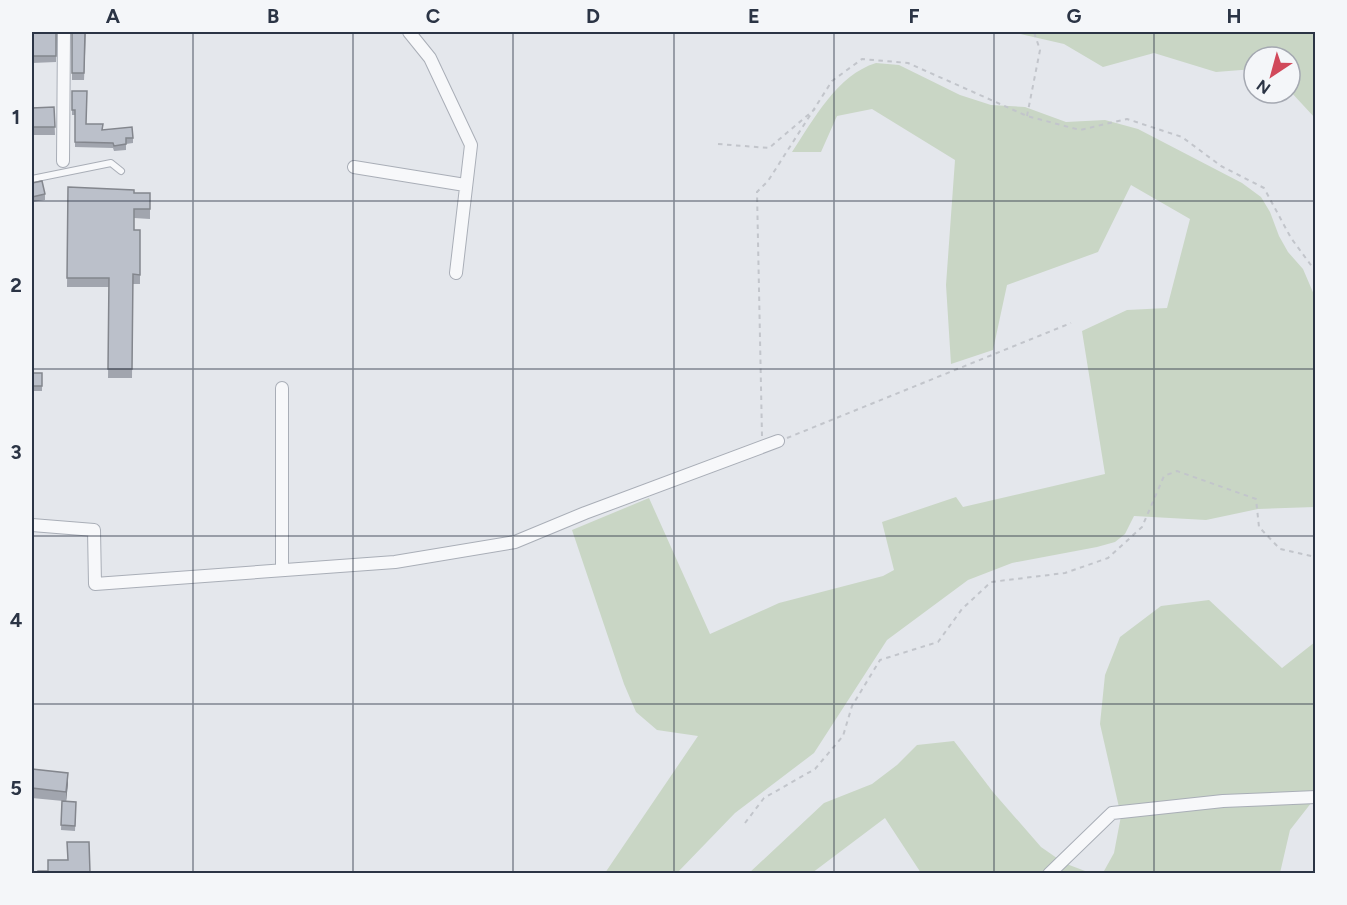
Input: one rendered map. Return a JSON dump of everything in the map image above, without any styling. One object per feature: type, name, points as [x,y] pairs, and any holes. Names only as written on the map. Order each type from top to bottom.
[{"type":"street","points":[[63,161],[64,32]]},
{"type":"street","points":[[409,32],[430,58],[471,145],[456,273]]},
{"type":"street","points":[[354,167],[465,184]]},
{"type":"street","points":[[282,388],[282,570]]},
{"type":"street","points":[[32,525],[94,531],[95,584],[395,562],[516,542],[585,513],[778,441]]},
{"type":"street","points":[[1049,873],[1112,813],[1223,801],[1316,797]]},
{"type":"lane","points":[[32,179],[111,163],[121,171]]},
{"type":"path","points":[[1027,116],[1040,50],[1034,32]]},
{"type":"path","points":[[762,447],[757,192],[768,181],[832,81],[862,59],[908,63],[1027,116],[1080,130],[1127,119],[1182,137],[1221,166],[1264,188],[1291,238],[1316,272]]},
{"type":"path","points":[[717,144],[769,148],[817,107]]},
{"type":"path","points":[[778,441],[1071,323]]},
{"type":"path","points":[[746,823],[764,798],[815,769],[843,736],[852,705],[880,660],[938,642],[962,609],[991,582],[1065,573],[1108,558],[1142,527],[1164,476],[1177,471],[1256,499],[1259,527],[1280,549],[1316,557]]},
{"type":"green space","points":[[1012,32],[1315,32],[1315,118],[1302,104],[1302,45],[1242,45],[1242,70],[1216,72],[1154,53],[1103,67],[1064,44]]},
{"type":"green space","points":[[876,63],[899,65],[960,95],[991,105],[1025,107],[1066,122],[1105,120],[1138,129],[1242,183],[1261,197],[1288,252],[1303,269],[1315,297],[1315,507],[1258,509],[1206,520],[1134,516],[1125,534],[1115,542],[1012,563],[968,580],[887,640],[814,753],[735,813],[677,873],[605,873],[698,736],[657,730],[636,712],[624,684],[572,530],[649,498],[710,634],[779,603],[883,576],[894,570],[882,522],[956,497],[963,507],[1105,474],[1082,331],[1127,310],[1167,308],[1190,219],[1131,185],[1098,252],[1007,285],[993,350],[951,364],[946,285],[955,160],[872,109],[837,116],[821,152],[792,152],[838,88],[862,69]]},
{"type":"green space","points":[[1209,600],[1282,668],[1315,642],[1315,798],[1290,830],[1280,873],[921,873],[885,818],[812,873],[748,874],[824,803],[872,784],[897,765],[917,745],[954,741],[993,792],[1041,847],[1064,863],[1085,871],[1104,871],[1114,853],[1121,816],[1100,724],[1105,675],[1120,637],[1161,606]]},
{"type":"building","points":[[32,32],[56,32],[56,56],[32,56]]},
{"type":"building","points":[[72,32],[85,32],[84,73],[72,73]]},
{"type":"building","points":[[72,91],[87,91],[86,124],[103,124],[102,130],[132,127],[133,138],[126,138],[126,144],[114,146],[113,143],[75,142],[75,110],[72,110]]},
{"type":"building","points":[[54,107],[55,127],[32,127],[32,108]]},
{"type":"building","points":[[42,181],[45,194],[32,197],[32,183]]},
{"type":"building","points":[[68,187],[134,190],[134,193],[150,193],[150,209],[134,209],[134,230],[140,230],[140,275],[133,274],[132,369],[108,369],[109,278],[67,278]]},
{"type":"building","points":[[32,370],[33,373],[42,373],[42,386],[32,386]]},
{"type":"building","points":[[32,769],[68,773],[66,792],[32,788]]},
{"type":"building","points":[[62,801],[76,802],[75,826],[61,825]]},
{"type":"building","points":[[67,842],[89,842],[90,872],[94,873],[38,873],[38,871],[48,871],[48,860],[68,860]]}]
